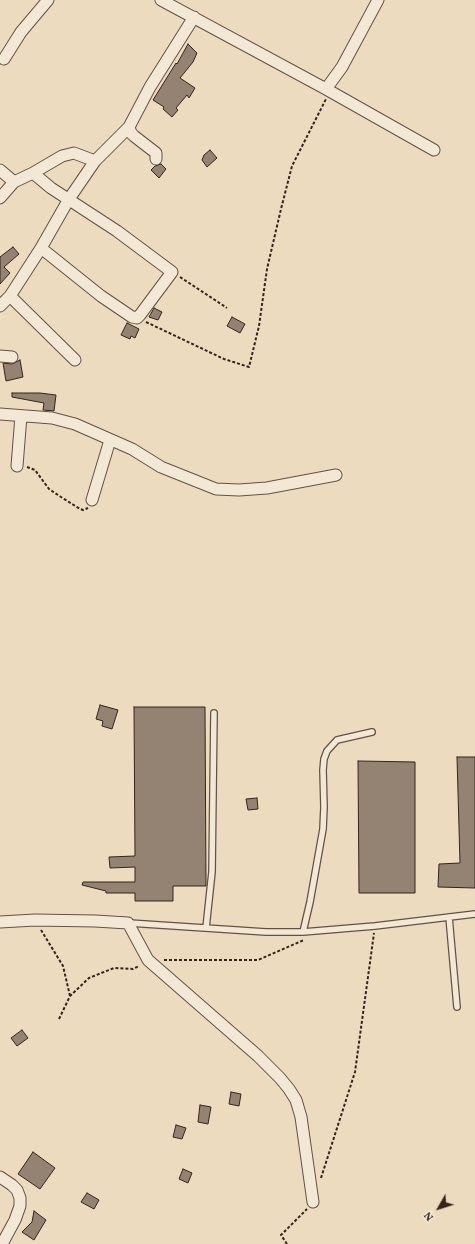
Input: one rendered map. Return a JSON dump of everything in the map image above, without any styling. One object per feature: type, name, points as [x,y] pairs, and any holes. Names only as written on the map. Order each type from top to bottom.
[{"type":"street","points":[[4,58],[21,32],[48,0]]},
{"type":"street","points":[[161,0],[328,90],[434,150]]},
{"type":"street","points":[[328,90],[378,0]]},
{"type":"street","points":[[0,306],[10,296],[41,248],[69,199],[95,161],[129,127],[150,87],[194,17]]},
{"type":"street","points":[[129,127],[134,136],[156,153],[156,159]]},
{"type":"street","points":[[0,198],[14,182],[69,153],[78,154],[95,161]]},
{"type":"street","points":[[0,170],[14,182]]},
{"type":"street","points":[[33,173],[51,188],[117,231],[172,272],[137,318],[132,317],[101,296],[41,248]]},
{"type":"street","points":[[10,296],[75,360]]},
{"type":"street","points":[[0,356],[12,357]]},
{"type":"street","points":[[0,414],[52,418],[75,424],[132,449],[161,467],[216,489],[239,490],[267,488],[336,475]]},
{"type":"street","points":[[17,466],[21,416]]},
{"type":"street","points":[[92,500],[110,440]]},
{"type":"street","points":[[0,922],[35,920],[128,923],[148,960],[258,1056],[289,1089],[296,1100],[301,1117],[313,1202]]},
{"type":"street","points":[[0,1177],[17,1190],[20,1198],[20,1206],[15,1220],[2,1244]]},
{"type":"lane","points":[[206,928],[212,872],[214,713]]},
{"type":"lane","points":[[303,932],[323,829],[324,759],[327,751],[337,740],[372,732]]},
{"type":"lane","points":[[128,923],[266,932],[303,932],[375,926],[475,914]]},
{"type":"lane","points":[[449,917],[457,1007]]},
{"type":"path","points":[[137,318],[224,359],[249,367],[259,326],[267,269],[292,166],[328,90]]},
{"type":"path","points":[[172,272],[227,308]]},
{"type":"path","points":[[17,466],[32,468],[35,470],[49,489],[80,509],[86,509],[92,500]]},
{"type":"path","points":[[35,920],[63,966],[70,996]]},
{"type":"path","points":[[320,1180],[354,1072],[375,926]]},
{"type":"path","points":[[59,1019],[70,996],[89,978],[114,968],[133,969],[148,960],[258,960],[305,939]]},
{"type":"path","points":[[287,1244],[281,1235],[313,1202]]},
{"type":"building","points":[[188,44],[197,53],[193,62],[180,78],[195,88],[189,98],[187,95],[176,108],[178,110],[172,117],[163,109],[164,107],[153,100],[176,63],[177,64]]},
{"type":"building","points":[[210,150],[217,158],[207,167],[202,160],[204,155]]},
{"type":"building","points":[[161,164],[166,169],[159,178],[151,170],[155,166]]},
{"type":"building","points":[[13,247],[19,254],[4,267],[10,273],[0,284],[0,257]]},
{"type":"building","points":[[154,308],[162,312],[158,320],[149,317]]},
{"type":"building","points":[[232,317],[245,324],[240,333],[227,326]]},
{"type":"building","points":[[127,323],[139,329],[135,338],[131,336],[130,339],[121,335]]},
{"type":"building","points":[[20,360],[23,377],[6,381],[3,363],[12,364]]},
{"type":"building","points":[[12,393],[40,393],[56,395],[54,411],[43,410],[44,403],[12,397]]},
{"type":"building","points":[[100,705],[118,710],[112,729],[102,726],[103,721],[96,719]]},
{"type":"building","points":[[134,707],[205,707],[206,886],[173,886],[173,901],[135,901],[135,893],[106,893],[106,891],[82,885],[83,882],[135,882],[135,867],[110,868],[109,857],[135,856]]},
{"type":"building","points":[[457,757],[475,757],[475,888],[438,887],[439,864],[460,863]]},
{"type":"building","points":[[358,761],[415,762],[415,893],[359,893]]},
{"type":"building","points":[[257,798],[258,809],[248,810],[246,799]]},
{"type":"building","points":[[22,1030],[28,1038],[17,1046],[11,1038]]},
{"type":"building","points":[[231,1092],[241,1094],[239,1106],[229,1104]]},
{"type":"building","points":[[200,1105],[211,1107],[208,1124],[198,1122]]},
{"type":"building","points":[[176,1125],[186,1128],[182,1139],[173,1137]]},
{"type":"building","points":[[33,1152],[55,1168],[40,1189],[18,1174]]},
{"type":"building","points":[[183,1169],[192,1173],[188,1183],[179,1179]]},
{"type":"building","points":[[87,1193],[99,1200],[94,1209],[81,1202]]},
{"type":"building","points":[[34,1211],[46,1220],[34,1240],[22,1232],[32,1222]]}]
